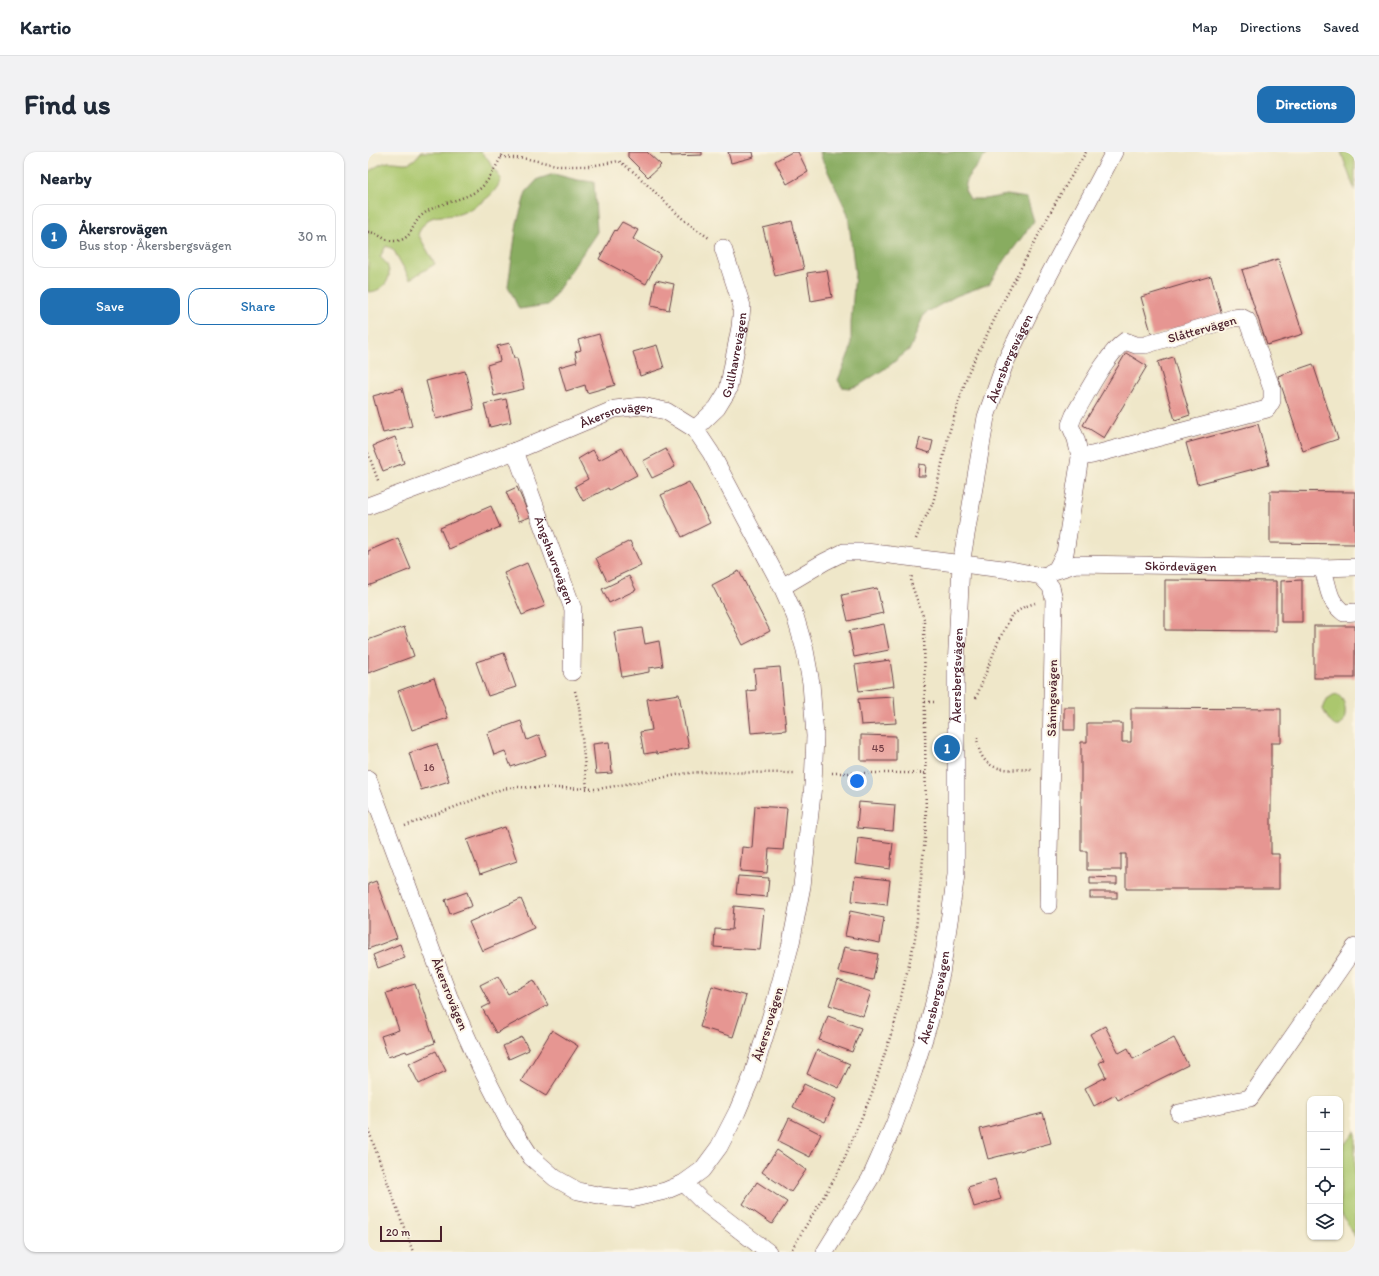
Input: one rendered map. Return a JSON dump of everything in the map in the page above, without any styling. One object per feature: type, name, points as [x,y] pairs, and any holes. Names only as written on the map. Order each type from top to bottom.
[{"type":"street","name":"Åkersbergsvägen","points":[[825,1252],[870,1179],[894,1125],[929,1023],[941,974],[956,875],[956,669],[961,564],[986,418],[1005,363],[1030,311],[1114,152]]},
{"type":"street","name":"Gullhavrevägen","points":[[695,429],[717,408],[728,390],[740,327],[742,306],[723,248]]},
{"type":"street","name":"Slåttervägen","points":[[1049,573],[1065,553],[1080,457],[1076,439],[1070,425],[1074,415],[1110,356],[1118,346],[1125,341],[1136,345],[1145,345],[1233,318],[1241,317],[1248,320],[1272,389],[1272,401],[1267,409],[1080,457]]},
{"type":"street","name":"Åkersrovägen","points":[[368,506],[515,451],[615,409],[642,406],[666,411],[695,429],[715,460],[782,586],[795,616],[803,643],[811,683],[815,736],[813,773],[802,886],[791,943],[774,1006],[753,1074],[737,1112],[719,1147],[702,1170],[684,1183],[665,1191],[631,1199],[603,1196],[578,1191],[555,1178],[531,1157],[511,1126],[480,1066],[449,997],[368,779]]},
{"type":"street","name":"Ängshavrevägen","points":[[515,451],[573,609],[572,672]]},
{"type":"street","points":[[782,586],[844,552],[866,552],[1011,570],[1049,573]]},
{"type":"street","name":"Skördevägen","points":[[1049,573],[1076,564],[1322,568],[1355,567]]},
{"type":"street","points":[[1322,568],[1330,597],[1335,606],[1344,613],[1355,612]]},
{"type":"street","name":"Såningsvägen","points":[[1048,905],[1054,599],[1049,573]]},
{"type":"street","points":[[1179,1113],[1250,1098],[1355,947]]},
{"type":"street","points":[[684,1183],[702,1201],[768,1252]]},
{"type":"path","points":[[368,232],[374,232],[385,240],[396,241],[406,237],[413,230],[419,217],[433,208],[471,195],[482,187],[490,177],[504,152]]},
{"type":"path","points":[[790,1252],[839,1170],[872,1093],[896,1022],[915,939],[926,828],[926,773],[924,619],[911,583],[914,544],[933,503],[949,433],[968,373],[1006,296],[1057,200],[1086,152]]},
{"type":"path","points":[[501,157],[528,159],[561,166],[590,166],[619,161],[635,173],[685,221],[723,248]]},
{"type":"path","points":[[368,453],[385,499]]},
{"type":"path","points":[[975,701],[998,642],[1011,616],[1024,607],[1054,599]]},
{"type":"path","points":[[572,672],[579,706],[587,789]]},
{"type":"path","points":[[976,730],[977,746],[982,757],[990,766],[1006,770],[1050,768]]},
{"type":"path","points":[[387,832],[502,789],[516,787],[587,789],[616,787],[688,773],[703,772],[926,773]]},
{"type":"path","points":[[368,1129],[413,1252]]},
{"type":"green space","points":[[421,152],[481,152],[488,159],[501,179],[497,188],[484,201],[459,214],[431,218],[422,226],[418,234],[435,264],[410,279],[393,249],[386,246],[380,257],[385,262],[389,270],[388,280],[378,290],[368,292],[368,172],[388,162],[406,163],[413,161]]},
{"type":"green space","points":[[820,152],[988,152],[967,178],[965,190],[970,199],[985,199],[1007,195],[1027,198],[1034,221],[989,284],[956,296],[924,314],[910,349],[889,366],[858,386],[849,388],[842,387],[838,380],[851,348],[851,322],[855,274],[848,214]]},
{"type":"green space","points":[[1341,152],[1355,152],[1355,191]]},
{"type":"green space","points":[[554,174],[577,180],[594,182],[597,232],[548,305],[519,309],[508,286],[517,223],[526,192],[538,179]]},
{"type":"green space","points":[[1335,694],[1341,698],[1344,704],[1345,712],[1344,720],[1341,725],[1336,726],[1330,721],[1323,709],[1327,699]]},
{"type":"green space","points":[[1355,1131],[1355,1237],[1343,1216],[1343,1146]]},
{"type":"building","points":[[628,152],[647,152],[661,165],[648,177],[628,157]]},
{"type":"building","points":[[661,152],[702,152],[702,155],[671,156],[671,154],[661,154]]},
{"type":"building","points":[[728,152],[753,152],[754,157],[731,163]]},
{"type":"building","points":[[792,152],[798,152],[808,172],[787,184],[775,161]]},
{"type":"building","points":[[792,221],[804,269],[775,276],[763,228]]},
{"type":"building","points":[[622,222],[638,230],[633,239],[661,255],[646,284],[599,259],[615,230],[616,231]]},
{"type":"building","points":[[1278,259],[1303,334],[1267,345],[1242,270]]},
{"type":"building","points":[[827,270],[832,297],[811,301],[807,273]]},
{"type":"building","points":[[1211,276],[1222,315],[1152,336],[1141,297]]},
{"type":"building","points":[[656,280],[674,284],[669,310],[651,306]]},
{"type":"building","points":[[599,334],[615,385],[587,393],[585,385],[566,391],[559,367],[577,362],[575,352],[581,350],[578,340]]},
{"type":"building","points":[[510,343],[514,358],[517,358],[524,389],[494,396],[487,365],[500,361],[497,346]]},
{"type":"building","points":[[657,345],[664,368],[640,376],[633,352]]},
{"type":"building","points":[[1126,353],[1147,366],[1104,438],[1083,425]]},
{"type":"building","points":[[1173,357],[1190,415],[1175,420],[1158,362]]},
{"type":"building","points":[[1313,364],[1338,439],[1303,451],[1278,376]]},
{"type":"building","points":[[465,371],[474,409],[436,419],[426,381]]},
{"type":"building","points":[[402,388],[412,426],[383,433],[373,396]]},
{"type":"building","points":[[506,399],[511,422],[490,427],[484,404]]},
{"type":"building","points":[[1258,424],[1269,465],[1197,484],[1186,443]]},
{"type":"building","points":[[395,437],[404,463],[383,471],[373,446]]},
{"type":"building","points":[[920,438],[933,441],[930,453],[917,449]]},
{"type":"building","points":[[622,448],[637,475],[609,490],[608,488],[583,501],[575,486],[588,479],[578,459],[593,450],[599,460]]},
{"type":"building","points":[[666,449],[675,467],[652,478],[643,461]]},
{"type":"building","points":[[919,464],[926,465],[925,476],[918,476]]},
{"type":"building","points":[[689,482],[710,523],[682,537],[661,495]]},
{"type":"building","points":[[517,487],[530,517],[519,521],[506,492]]},
{"type":"building","points":[[1270,491],[1355,492],[1355,544],[1270,543]]},
{"type":"building","points":[[491,506],[500,527],[449,549],[440,528]]},
{"type":"building","points":[[398,538],[411,569],[368,586],[368,551]]},
{"type":"building","points":[[630,541],[641,565],[607,581],[596,558]]},
{"type":"building","points":[[527,563],[545,606],[522,615],[504,573]]},
{"type":"building","points":[[739,571],[770,631],[743,645],[712,585]]},
{"type":"building","points":[[629,576],[636,590],[609,603],[602,589]]},
{"type":"building","points":[[1165,580],[1276,581],[1276,631],[1165,630]]},
{"type":"building","points":[[1302,580],[1302,622],[1281,622],[1281,581]]},
{"type":"building","points":[[877,588],[883,613],[848,621],[842,595]]},
{"type":"building","points":[[884,624],[889,650],[854,657],[849,631]]},
{"type":"building","points":[[1314,626],[1355,626],[1355,678],[1314,678]]},
{"type":"building","points":[[404,627],[414,656],[368,673],[368,640]]},
{"type":"building","points":[[642,628],[645,644],[659,641],[663,666],[649,668],[649,672],[622,677],[614,632]]},
{"type":"building","points":[[504,653],[516,687],[488,696],[476,662]]},
{"type":"building","points":[[890,660],[894,686],[859,691],[855,665]]},
{"type":"building","points":[[780,667],[786,730],[751,733],[747,691],[756,690],[754,669]]},
{"type":"building","points":[[434,678],[448,718],[412,730],[398,691]]},
{"type":"building","points":[[679,694],[689,748],[657,754],[656,752],[644,754],[640,732],[652,730],[647,699]]},
{"type":"building","points":[[894,697],[896,723],[861,725],[858,699]]},
{"type":"building","points":[[1064,707],[1075,707],[1075,730],[1064,730]]},
{"type":"building","points":[[1131,708],[1281,709],[1281,743],[1271,743],[1271,854],[1279,854],[1279,889],[1126,889],[1126,854],[1121,854],[1121,870],[1087,870],[1087,851],[1081,851],[1081,742],[1087,742],[1087,723],[1122,723],[1122,742],[1131,742]]},
{"type":"building","points":[[521,721],[527,740],[539,735],[546,755],[511,767],[505,751],[494,755],[487,733]]},
{"type":"building","points":[[861,735],[896,736],[896,761],[861,761]]},
{"type":"building","points":[[609,742],[612,773],[596,774],[593,744]]},
{"type":"building","points":[[437,744],[449,781],[421,790],[409,753]]},
{"type":"building","points":[[859,802],[895,805],[893,831],[857,828]]},
{"type":"building","points":[[755,806],[787,808],[783,850],[769,849],[767,873],[740,871],[742,847],[752,848]]},
{"type":"building","points":[[505,827],[517,861],[480,874],[467,840]]},
{"type":"building","points":[[858,838],[893,843],[890,869],[855,864]]},
{"type":"building","points":[[738,876],[769,878],[767,897],[736,894]]},
{"type":"building","points":[[855,876],[890,880],[887,905],[852,901]]},
{"type":"building","points":[[1090,877],[1117,878],[1117,884],[1090,884]]},
{"type":"building","points":[[376,881],[397,938],[368,949],[368,884]]},
{"type":"building","points":[[467,892],[472,906],[450,914],[445,900]]},
{"type":"building","points":[[1090,892],[1117,892],[1117,898],[1090,898]]},
{"type":"building","points":[[521,899],[534,928],[482,951],[469,922]]},
{"type":"building","points":[[734,906],[764,909],[760,950],[714,947],[715,929],[732,930]]},
{"type":"building","points":[[850,911],[884,918],[880,943],[845,936]]},
{"type":"building","points":[[400,944],[405,958],[378,968],[373,955]]},
{"type":"building","points":[[844,947],[878,954],[873,980],[838,972]]},
{"type":"building","points":[[498,976],[508,994],[534,980],[548,1005],[496,1033],[482,1008],[490,1004],[480,985]]},
{"type":"building","points":[[838,980],[871,992],[863,1016],[829,1005]]},
{"type":"building","points":[[415,984],[435,1043],[407,1053],[406,1051],[388,1057],[381,1036],[399,1030],[386,993]]},
{"type":"building","points":[[712,986],[746,996],[733,1037],[700,1027]]},
{"type":"building","points":[[828,1016],[861,1028],[852,1052],[819,1040]]},
{"type":"building","points":[[1105,1026],[1119,1053],[1128,1048],[1133,1059],[1174,1038],[1188,1065],[1118,1100],[1115,1095],[1094,1106],[1085,1088],[1106,1077],[1099,1063],[1104,1060],[1090,1034]]},
{"type":"building","points":[[552,1030],[578,1046],[546,1096],[521,1081]]},
{"type":"building","points":[[522,1037],[529,1050],[509,1059],[503,1046]]},
{"type":"building","points":[[817,1050],[850,1064],[839,1088],[807,1074]]},
{"type":"building","points":[[436,1051],[446,1071],[419,1084],[409,1064]]},
{"type":"building","points":[[804,1084],[836,1099],[825,1122],[793,1107]]},
{"type":"building","points":[[1043,1113],[1051,1143],[988,1159],[980,1129]]},
{"type":"building","points":[[789,1118],[821,1134],[810,1157],[778,1141]]},
{"type":"building","points":[[777,1150],[806,1170],[791,1192],[762,1172]]},
{"type":"building","points":[[995,1179],[1001,1199],[974,1207],[968,1187]]},
{"type":"building","points":[[757,1182],[787,1202],[772,1224],[743,1204]]},
{"type":"place","name":"Åkersrovägen","points":[[947,748]]}]
